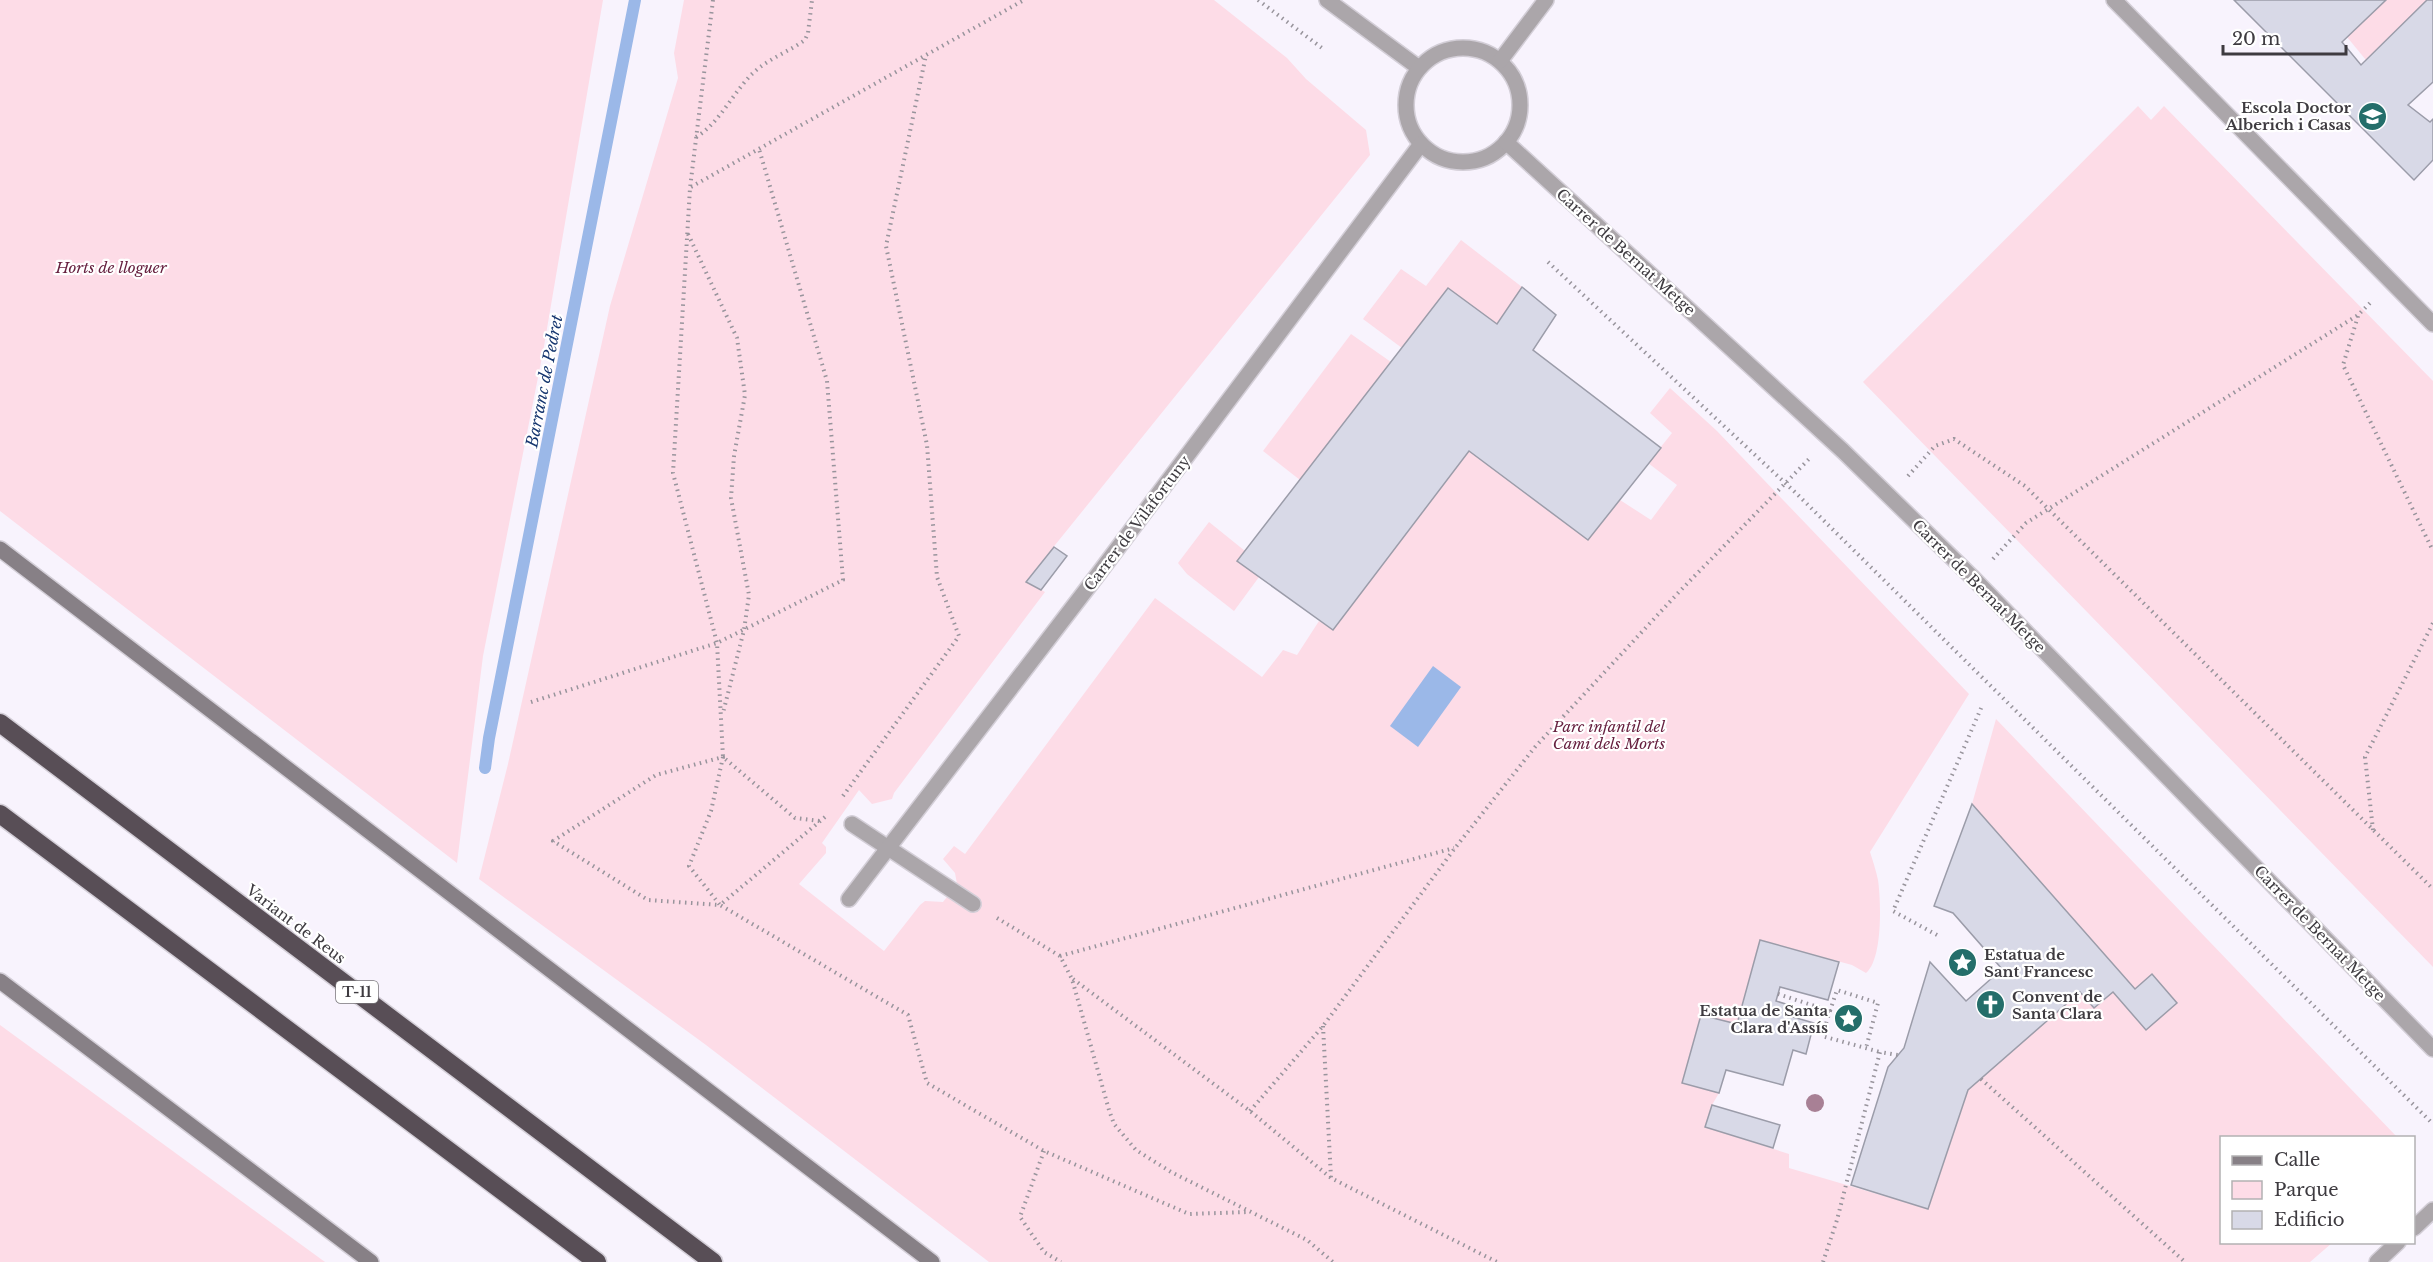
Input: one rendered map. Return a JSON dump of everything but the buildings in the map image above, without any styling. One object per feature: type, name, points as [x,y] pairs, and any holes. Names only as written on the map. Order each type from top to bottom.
[{"type":"highway","name":"Variant de Reus","points":[[0,723],[714,1262]]},
{"type":"highway","points":[[0,814],[597,1262]]},
{"type":"street","points":[[1327,0],[1419,68]]},
{"type":"street","points":[[1500,61],[1546,0]]},
{"type":"street","points":[[2115,0],[2433,324]]},
{"type":"street","points":[[1467,48],[1485,52],[1500,61],[1512,75],[1519,91],[1520,109],[1516,127],[1506,142],[1492,154],[1474,161],[1455,161],[1437,155],[1421,144],[1412,130],[1407,114],[1406,98],[1410,82],[1419,68],[1432,56],[1449,49],[1467,48]]},
{"type":"street","name":"Carrer de Bernat Metge","points":[[1506,142],[1832,440],[1974,579],[2433,1049]]},
{"type":"street","name":"Carrer de Vilafortuny","points":[[849,899],[1105,565],[1421,144]]},
{"type":"street","points":[[0,549],[932,1262]]},
{"type":"street","points":[[852,824],[974,904]]},
{"type":"street","points":[[0,981],[262,1182],[371,1262]]},
{"type":"street","points":[[2415,1227],[2433,1210]]},
{"type":"street","points":[[2377,1262],[2396,1244]]},
{"type":"path","points":[[713,0],[690,188],[674,473],[717,643],[723,757],[711,811],[689,866],[720,905],[908,1015],[927,1083],[1044,1151],[1189,1214],[1249,1212]]},
{"type":"path","points":[[696,137],[728,105],[741,85],[755,71],[805,40],[812,0]]},
{"type":"path","points":[[690,188],[1024,0]]},
{"type":"path","points":[[1258,0],[1322,48]]},
{"type":"path","points":[[840,802],[959,636],[937,577],[927,445],[886,246],[926,55]]},
{"type":"path","points":[[531,702],[717,643],[843,580],[827,381],[759,149]]},
{"type":"path","points":[[688,233],[737,338],[746,395],[734,456],[731,498],[749,595],[744,630],[721,718]]},
{"type":"path","points":[[1548,262],[1784,482],[2433,1124]]},
{"type":"path","points":[[1974,579],[2026,523],[2358,315],[2391,280]]},
{"type":"path","points":[[2358,315],[2343,365],[2433,551]]},
{"type":"path","points":[[1889,496],[1935,446],[1954,439],[2025,486],[2433,889]]},
{"type":"path","points":[[1250,1112],[1323,1026],[1455,848],[1535,747],[1784,482],[1832,440]]},
{"type":"path","points":[[2373,830],[2365,757],[2433,623]]},
{"type":"path","points":[[1937,935],[1893,911],[1982,706]]},
{"type":"path","points":[[723,757],[795,818],[820,822]]},
{"type":"path","points":[[723,757],[657,775],[553,841],[648,900],[720,905],[832,811]]},
{"type":"path","points":[[1060,956],[1455,848]]},
{"type":"path","points":[[974,904],[1060,956],[1072,979],[1114,1124],[1136,1150],[1171,1172],[1307,1240],[1333,1262]]},
{"type":"path","points":[[1072,979],[1250,1112],[1331,1178],[1497,1262]]},
{"type":"path","points":[[1866,1048],[1878,1003],[1837,990],[1822,1036],[1880,1052],[1898,1055]]},
{"type":"path","points":[[1778,994],[1830,1011]]},
{"type":"path","points":[[1323,1026],[1331,1178]]},
{"type":"path","points":[[1823,1262],[1837,1220],[1880,1052]]},
{"type":"path","points":[[1981,1079],[2185,1262]]},
{"type":"path","points":[[1044,1151],[1020,1217],[1044,1252],[1061,1262]]},
{"type":"green space","name":"Horts de lloguer","points":[[0,0],[603,0],[543,352],[483,656],[457,863],[0,511]]},
{"type":"green space","name":"Parc infantil del Camí dels Morts","points":[[684,0],[1214,0],[1287,58],[1306,79],[1366,130],[1370,155],[1026,581],[1045,592],[894,793],[892,799],[872,804],[859,790],[822,843],[826,847],[826,853],[799,884],[884,951],[920,905],[925,901],[943,902],[957,884],[955,873],[943,859],[954,846],[965,854],[1155,598],[1262,677],[1283,650],[1297,655],[1319,621],[1333,630],[1469,451],[1588,540],[1620,500],[1651,520],[1677,485],[1648,463],[1672,433],[1650,413],[1670,388],[1717,431],[1969,694],[1870,852],[1878,880],[1880,901],[1880,929],[1872,966],[1866,973],[1852,965],[1760,940],[1737,1024],[1701,1015],[1683,1083],[1719,1093],[1712,1105],[1705,1127],[1789,1154],[1789,1168],[1928,1209],[1968,1090],[2080,992],[2094,1008],[2113,992],[2146,1030],[2177,1003],[2152,974],[2135,989],[1972,804],[1996,719],[2396,1136],[2220,1136],[2220,1244],[2331,1244],[2310,1262],[989,1262],[706,1045],[479,879],[508,764],[610,306],[678,78],[674,53]]},
{"type":"green space","points":[[2386,0],[2427,0],[2366,60],[2347,37]]},
{"type":"green space","points":[[2138,106],[2151,120],[2164,106],[2433,381],[2433,967],[1863,382]]},
{"type":"green space","points":[[1461,240],[1522,287],[1497,324],[1448,288],[1402,348],[1363,319],[1401,269],[1426,286]]},
{"type":"green space","points":[[1351,334],[1391,362],[1300,480],[1263,451]]},
{"type":"green space","points":[[1209,522],[1245,551],[1237,561],[1259,577],[1234,611],[1187,574],[1178,563]]},
{"type":"green space","points":[[0,1025],[325,1262],[0,1262]]},
{"type":"water","points":[[1433,666],[1461,687],[1418,747],[1390,726]]},
{"type":"waterway","name":"Barranc de Pedret","points":[[485,768],[489,738],[635,0]]},
{"type":"place","name":"Escola Doctor Alberich i Casas","points":[[2372,116]]},
{"type":"place","name":"Estatua de Sant Francesc","points":[[1963,963]]},
{"type":"place","name":"Convent de Santa Clara","points":[[1991,1005]]},
{"type":"place","name":"Estatua de Santa Clara d'Assís","points":[[1849,1019]]}]
